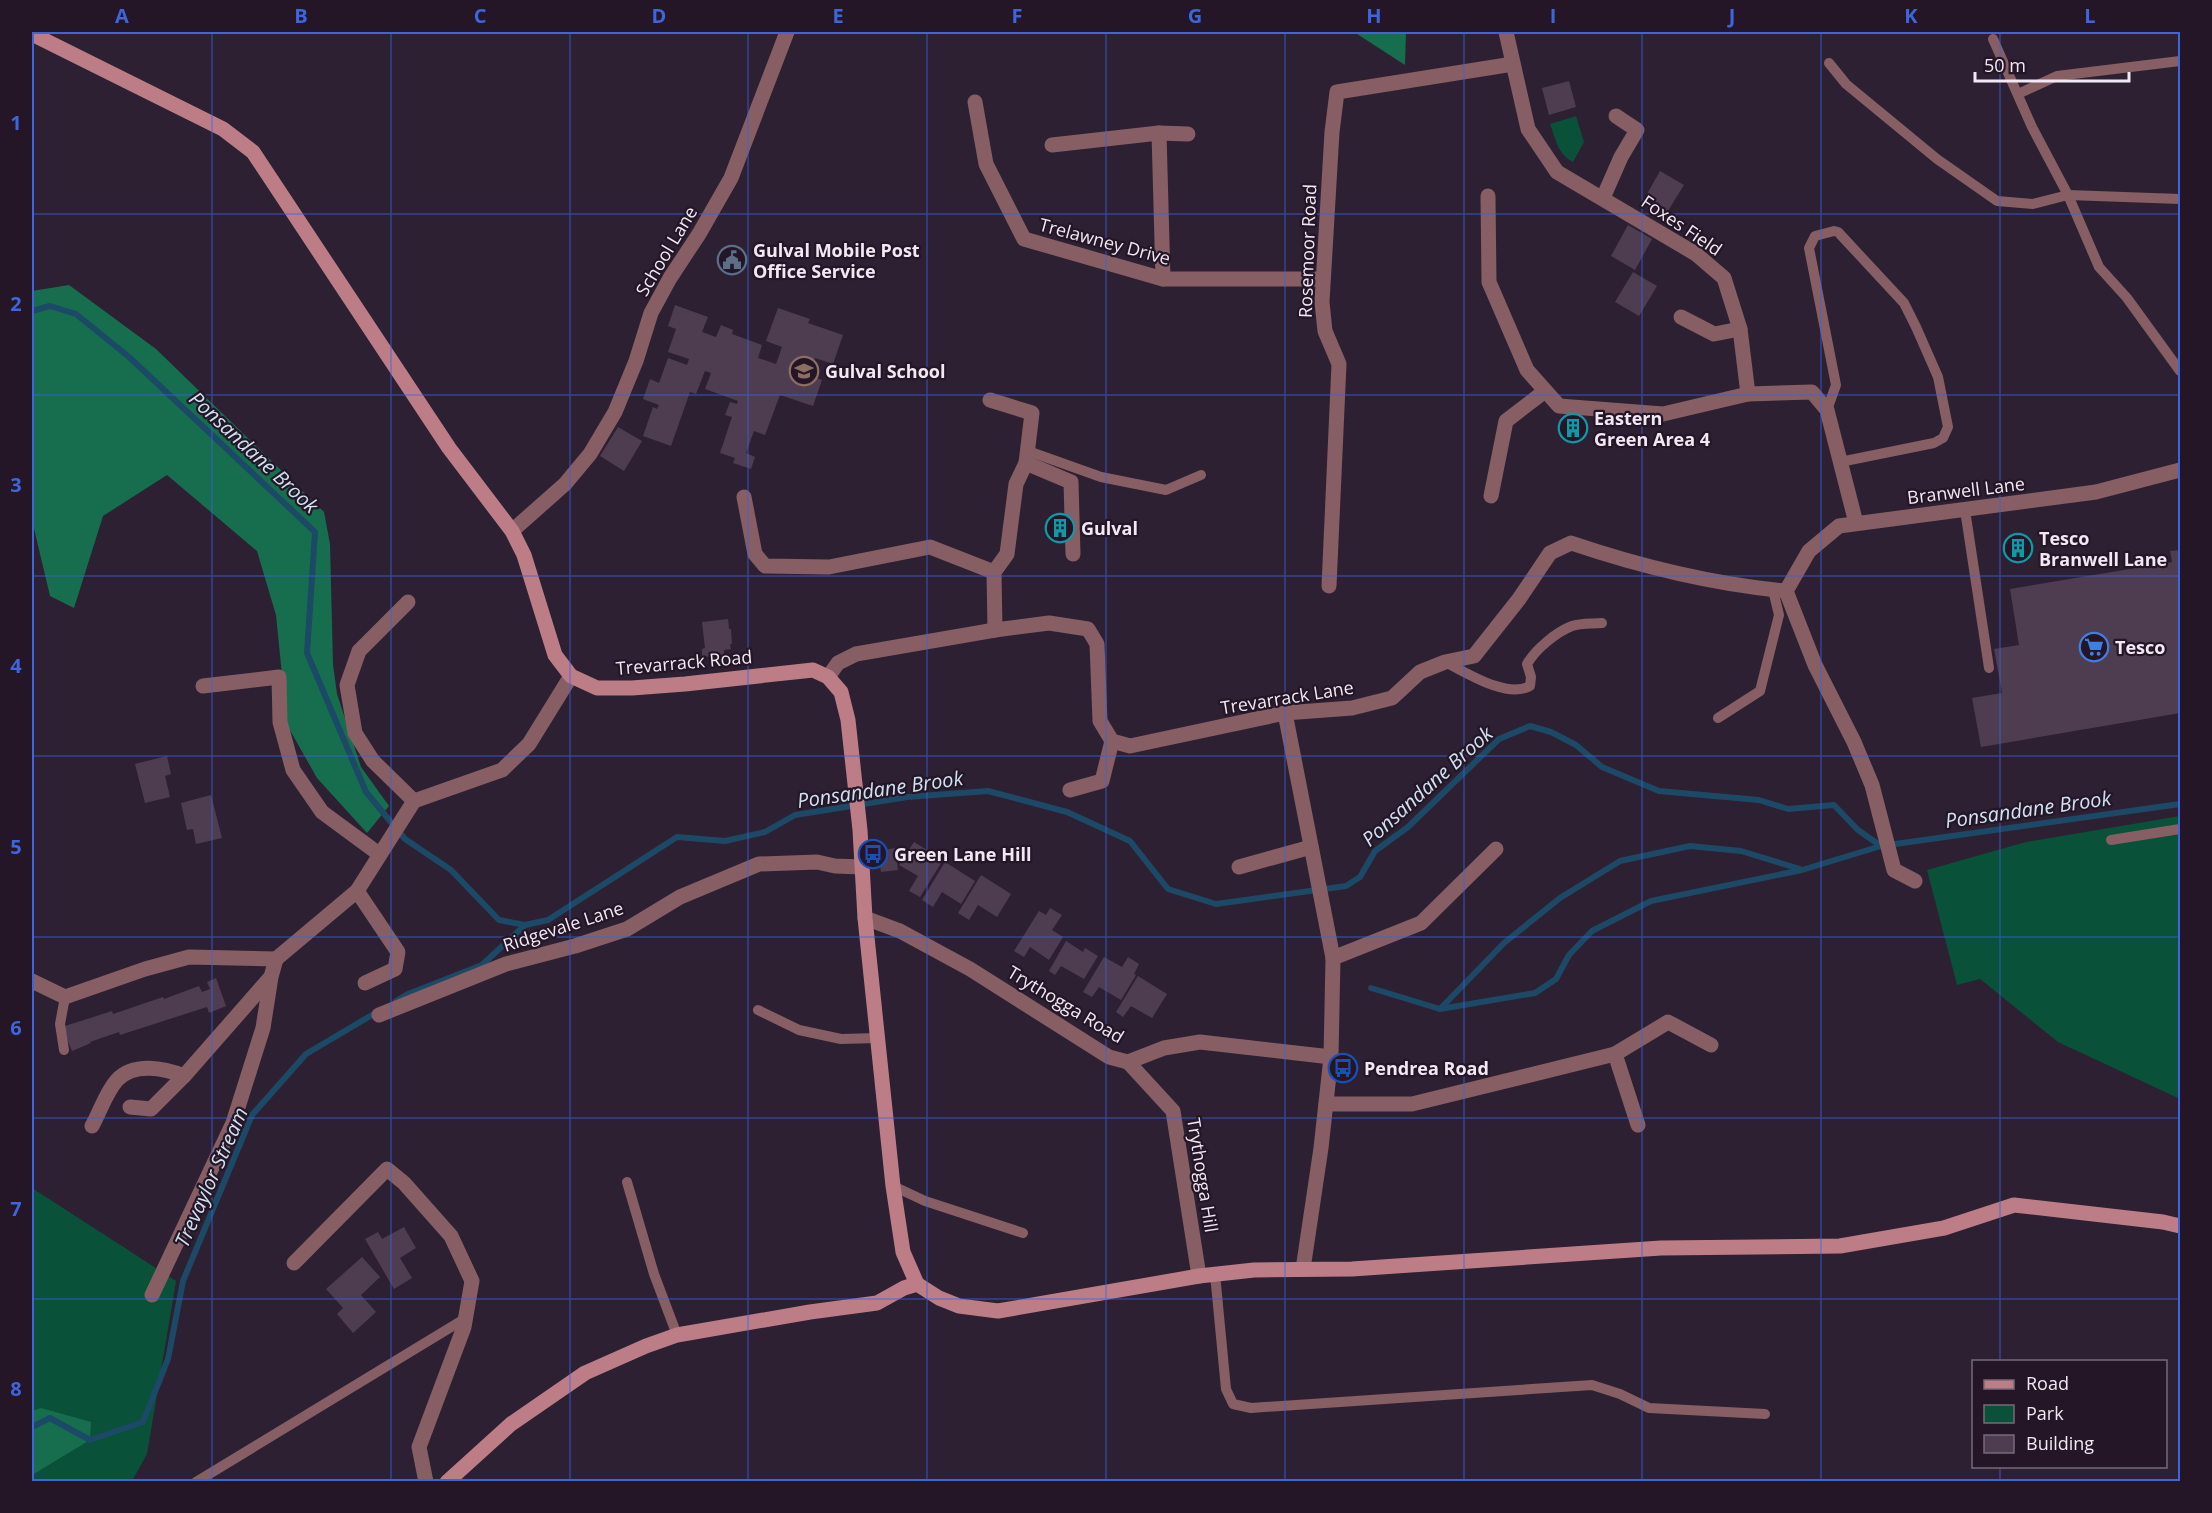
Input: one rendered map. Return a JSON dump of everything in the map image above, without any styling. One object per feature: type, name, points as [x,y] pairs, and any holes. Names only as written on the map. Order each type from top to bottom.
[{"type":"main road","points":[[32,34],[223,129],[253,152],[449,448],[512,531],[524,555],[555,655],[571,676]]},
{"type":"main road","name":"Trevarrack Road","points":[[571,676],[597,688],[685,684],[813,670],[828,677]]},
{"type":"main road","points":[[828,677],[841,692],[848,720],[860,830],[865,918],[893,1186],[903,1252],[917,1284],[939,1298],[959,1306],[998,1311],[1199,1276],[1254,1270],[1352,1269],[1661,1248],[1840,1246],[1944,1228],[2014,1205],[2181,1226]]},
{"type":"main road","points":[[447,1482],[511,1424],[585,1373],[677,1335],[877,1303],[904,1288],[917,1284]]},
{"type":"street","name":"School Lane","points":[[512,531],[565,484],[590,454],[615,412],[636,361],[651,314],[670,278],[699,234],[731,178],[788,32]]},
{"type":"street","name":"Foxes Field","points":[[1506,32],[1528,129],[1557,172],[1696,254],[1724,278],[1740,329],[1749,394]]},
{"type":"street","name":"Rosemoor Road","points":[[1329,586],[1339,364],[1325,331],[1322,302],[1337,92],[1513,64]]},
{"type":"street","name":"Trelawney Drive","points":[[975,102],[986,164],[1024,239],[1163,279],[1323,279]]},
{"type":"street","points":[[1603,198],[1637,130],[1616,116]]},
{"type":"street","points":[[1159,133],[1163,279]]},
{"type":"street","points":[[1052,145],[1159,133],[1188,134]]},
{"type":"street","points":[[1488,196],[1489,282],[1527,370],[1559,406],[1663,414],[1749,394],[1812,392],[1827,410],[1856,523]]},
{"type":"street","points":[[1681,317],[1714,334],[1740,329]]},
{"type":"street","points":[[1491,496],[1506,421],[1545,391]]},
{"type":"street","points":[[990,400],[1032,413],[1027,457],[1016,484],[1007,554],[994,572],[996,630]]},
{"type":"street","points":[[1027,457],[1071,482],[1073,554]]},
{"type":"street","name":"Branwell Lane","points":[[1779,591],[1809,551],[1839,526],[2096,492],[2181,470]]},
{"type":"street","points":[[744,497],[754,554],[765,566],[829,567],[930,547],[994,572]]},
{"type":"street","name":"Trevarrack Lane","points":[[1112,741],[1130,746],[1285,713],[1352,708],[1392,698],[1420,672],[1445,662],[1474,656],[1519,599],[1550,553],[1571,543],[1614,558],[1693,579],[1779,591]]},
{"type":"street","points":[[1779,591],[1868,774],[1894,870],[1915,881]]},
{"type":"street","points":[[408,602],[359,651],[347,684],[356,733],[373,761],[411,805]]},
{"type":"street","points":[[828,677],[838,663],[856,654],[1049,623],[1088,629],[1097,644],[1100,721],[1112,741],[1102,781],[1070,790]]},
{"type":"street","points":[[152,1295],[233,1123],[263,1029],[276,959],[357,891],[411,805],[502,770],[530,744],[571,676]]},
{"type":"street","points":[[203,686],[279,678],[280,722],[293,770],[322,812],[379,854]]},
{"type":"street","points":[[1285,713],[1333,958],[1331,1057],[1321,1148],[1303,1269]]},
{"type":"street","points":[[1239,867],[1311,846]]},
{"type":"street","points":[[1333,958],[1421,923],[1496,849]]},
{"type":"street","name":"Ridgevale Lane","points":[[379,1015],[506,964],[575,946],[627,929],[680,897],[759,864],[817,862],[835,866],[862,867]]},
{"type":"street","points":[[357,891],[398,952],[395,969],[365,982]]},
{"type":"street","name":"Trythogga Road","points":[[865,918],[900,931],[960,963],[1109,1057],[1128,1062],[1164,1048],[1200,1042],[1331,1057]]},
{"type":"street","points":[[32,981],[65,997],[145,969],[189,957],[276,959]]},
{"type":"street","points":[[130,1107],[151,1109],[184,1076],[271,977]]},
{"type":"street","points":[[1326,1104],[1412,1104],[1615,1054],[1668,1022],[1711,1045]]},
{"type":"street","points":[[1615,1054],[1638,1125]]},
{"type":"street","name":"Trythogga Hill","points":[[1128,1062],[1173,1111],[1199,1276]]},
{"type":"street","points":[[92,1126],[117,1080],[131,1070],[156,1068],[184,1076]]},
{"type":"street","points":[[294,1263],[387,1169],[404,1183],[451,1236],[472,1281],[460,1338],[419,1446],[426,1482]]},
{"type":"lane","points":[[1993,39],[2068,195],[2099,267],[2127,298],[2181,371]]},
{"type":"lane","points":[[2018,94],[2057,76],[2181,61]]},
{"type":"lane","points":[[1829,63],[1846,84],[1937,159],[1997,201],[2033,204],[2068,195],[2181,199]]},
{"type":"lane","points":[[1827,410],[1836,385],[1809,248],[1815,236],[1834,231],[1838,232],[1904,303],[1938,377],[1948,427],[1943,438],[1934,443],[1840,462]]},
{"type":"lane","points":[[1027,457],[1101,477],[1166,490],[1201,475]]},
{"type":"lane","points":[[1965,510],[1989,668]]},
{"type":"lane","points":[[1718,718],[1760,691],[1779,615],[1779,591]]},
{"type":"lane","points":[[1445,662],[1478,679],[1510,691],[1523,690],[1530,686],[1531,677],[1527,664],[1534,654],[1561,631],[1574,625],[1602,623]]},
{"type":"lane","points":[[2111,840],[2181,830]]},
{"type":"lane","points":[[64,1050],[60,1024],[65,997]]},
{"type":"lane","points":[[758,1010],[799,1030],[841,1039],[878,1038]]},
{"type":"lane","points":[[627,1182],[654,1274],[677,1335]]},
{"type":"lane","points":[[893,1186],[925,1201],[1023,1233]]},
{"type":"lane","points":[[1215,1274],[1226,1389],[1233,1404],[1251,1408],[1592,1385],[1620,1394],[1649,1408],[1765,1414]]},
{"type":"lane","points":[[196,1482],[466,1318]]},
{"type":"green space","points":[[1354,32],[1406,32],[1405,65]]},
{"type":"green space","points":[[1576,116],[1584,142],[1573,162],[1560,150],[1550,124]]},
{"type":"green space","points":[[69,285],[156,349],[324,512],[330,544],[333,665],[337,694],[361,767],[389,806],[367,833],[317,778],[287,725],[276,615],[257,551],[167,475],[103,516],[74,608],[50,596],[32,520],[32,291]]},
{"type":"green space","points":[[2180,816],[2180,1099],[2058,1042],[1980,979],[1957,985],[1927,870],[2026,842]]},
{"type":"green space","points":[[32,1188],[176,1281],[147,1454],[132,1481],[32,1481]]},
{"type":"green space","points":[[41,1408],[91,1422],[90,1440],[32,1475],[32,1411]]},
{"type":"building","points":[[1569,81],[1576,107],[1549,115],[1542,88]]},
{"type":"building","points":[[1660,171],[1684,185],[1666,214],[1643,201]]},
{"type":"building","points":[[1628,225],[1652,239],[1635,270],[1611,256]]},
{"type":"building","points":[[1633,272],[1657,286],[1639,316],[1615,302]]},
{"type":"building","points":[[675,305],[708,317],[702,332],[716,337],[721,325],[733,330],[732,334],[762,345],[758,358],[776,364],[782,347],[766,341],[778,308],[810,319],[808,323],[843,335],[833,364],[815,358],[809,375],[822,380],[813,406],[780,395],[765,435],[754,431],[746,453],[755,457],[751,469],[733,463],[735,458],[720,453],[732,417],[725,415],[730,402],[737,404],[738,401],[705,389],[711,373],[705,371],[696,394],[690,392],[671,446],[643,436],[653,407],[657,409],[659,405],[643,399],[650,379],[659,383],[668,358],[687,365],[689,359],[668,352],[676,329],[668,326]]},
{"type":"building","name":"Eastern Green Area 4","points":[[1573,422],[1578,426],[1573,433],[1567,429]]},
{"type":"building","points":[[618,427],[642,441],[624,471],[600,456]]},
{"type":"building","name":"Gulval","points":[[1056,525],[1064,525],[1064,531],[1056,531]]},
{"type":"building","name":"Tesco Branwell Lane","points":[[2026,543],[2027,552],[2009,554],[2008,545]]},
{"type":"building","name":"Tesco","points":[[2180,550],[2180,713],[1981,747],[1972,698],[2002,693],[1994,649],[2019,645],[2010,589],[2172,562],[2170,551]]},
{"type":"building","points":[[728,619],[729,629],[731,629],[731,649],[724,650],[724,655],[702,657],[702,649],[705,648],[702,622]]},
{"type":"building","points":[[167,756],[171,774],[165,776],[170,797],[145,803],[135,764]]},
{"type":"building","points":[[211,795],[222,838],[196,844],[193,829],[187,830],[181,803]]},
{"type":"building","points":[[914,842],[943,860],[920,897],[909,891],[918,876],[899,865]]},
{"type":"building","points":[[895,848],[898,870],[881,872],[878,851]]},
{"type":"building","points":[[945,862],[975,881],[961,904],[942,892],[933,907],[922,900]]},
{"type":"building","points":[[981,875],[1011,894],[997,917],[978,905],[969,920],[958,913]]},
{"type":"building","points":[[1050,908],[1062,915],[1052,930],[1063,937],[1049,960],[1030,947],[1024,957],[1014,951],[1039,911],[1046,915]]},
{"type":"building","points":[[1066,941],[1083,952],[1085,948],[1098,956],[1084,979],[1061,966],[1055,975],[1049,971]]},
{"type":"building","points":[[1104,957],[1122,967],[1128,957],[1139,964],[1134,974],[1136,975],[1121,1000],[1099,987],[1092,997],[1083,992]]},
{"type":"building","points":[[1138,976],[1167,994],[1152,1018],[1131,1006],[1123,1017],[1116,1012]]},
{"type":"building","points":[[216,978],[226,1006],[209,1013],[207,1007],[120,1035],[119,1032],[72,1051],[62,1027],[112,1011],[113,1014],[163,997],[164,999],[199,986],[202,992],[210,989],[207,982]]},
{"type":"building","points":[[404,1227],[416,1248],[400,1258],[412,1278],[394,1289],[365,1239],[378,1232],[382,1239]]},
{"type":"building","points":[[362,1257],[380,1277],[361,1295],[376,1312],[353,1333],[337,1314],[343,1308],[326,1289]]},
{"type":"waterway","name":"Ponsandane Brook","points":[[32,311],[50,306],[76,314],[129,357],[315,532],[307,653],[366,792],[405,839],[451,870],[499,920],[525,925],[548,920],[677,837],[725,841],[765,832],[795,815],[907,797],[988,791],[1067,812],[1130,841],[1168,889],[1216,904],[1346,886],[1360,877],[1375,851],[1408,827],[1499,739],[1530,726],[1551,732],[1576,745],[1602,767],[1659,791],[1759,800],[1788,809],[1834,805],[1858,830],[1881,846]]},
{"type":"waterway","name":"Ponsandane Brook","points":[[1440,1009],[1535,993],[1556,979],[1569,955],[1592,931],[1651,901],[1802,870],[1881,846],[2180,804]]},
{"type":"waterway","name":"Ponsandane Brook","points":[[1371,988],[1440,1009],[1504,943],[1560,898],[1620,861],[1690,846],[1741,851],[1800,869]]},
{"type":"waterway","name":"Trevaylor Stream","points":[[396,1001],[408,994],[482,965],[525,925]]},
{"type":"waterway","name":"Trevaylor Stream","points":[[32,1427],[50,1418],[90,1440],[143,1422],[168,1359],[183,1281],[252,1115],[306,1054],[377,1012]]},
{"type":"place","name":"Gulval Mobile Post Office Service","points":[[732,260]]},
{"type":"place","name":"Gulval School","points":[[804,371]]},
{"type":"place","name":"Eastern Green Area 4","points":[[1573,428]]},
{"type":"place","name":"Gulval","points":[[1060,528]]},
{"type":"place","name":"Tesco Branwell Lane","points":[[2018,548]]},
{"type":"place","name":"Tesco","points":[[2094,647]]},
{"type":"place","name":"Green Lane Hill","points":[[873,854]]},
{"type":"place","name":"Pendrea Road","points":[[1343,1068]]}]
